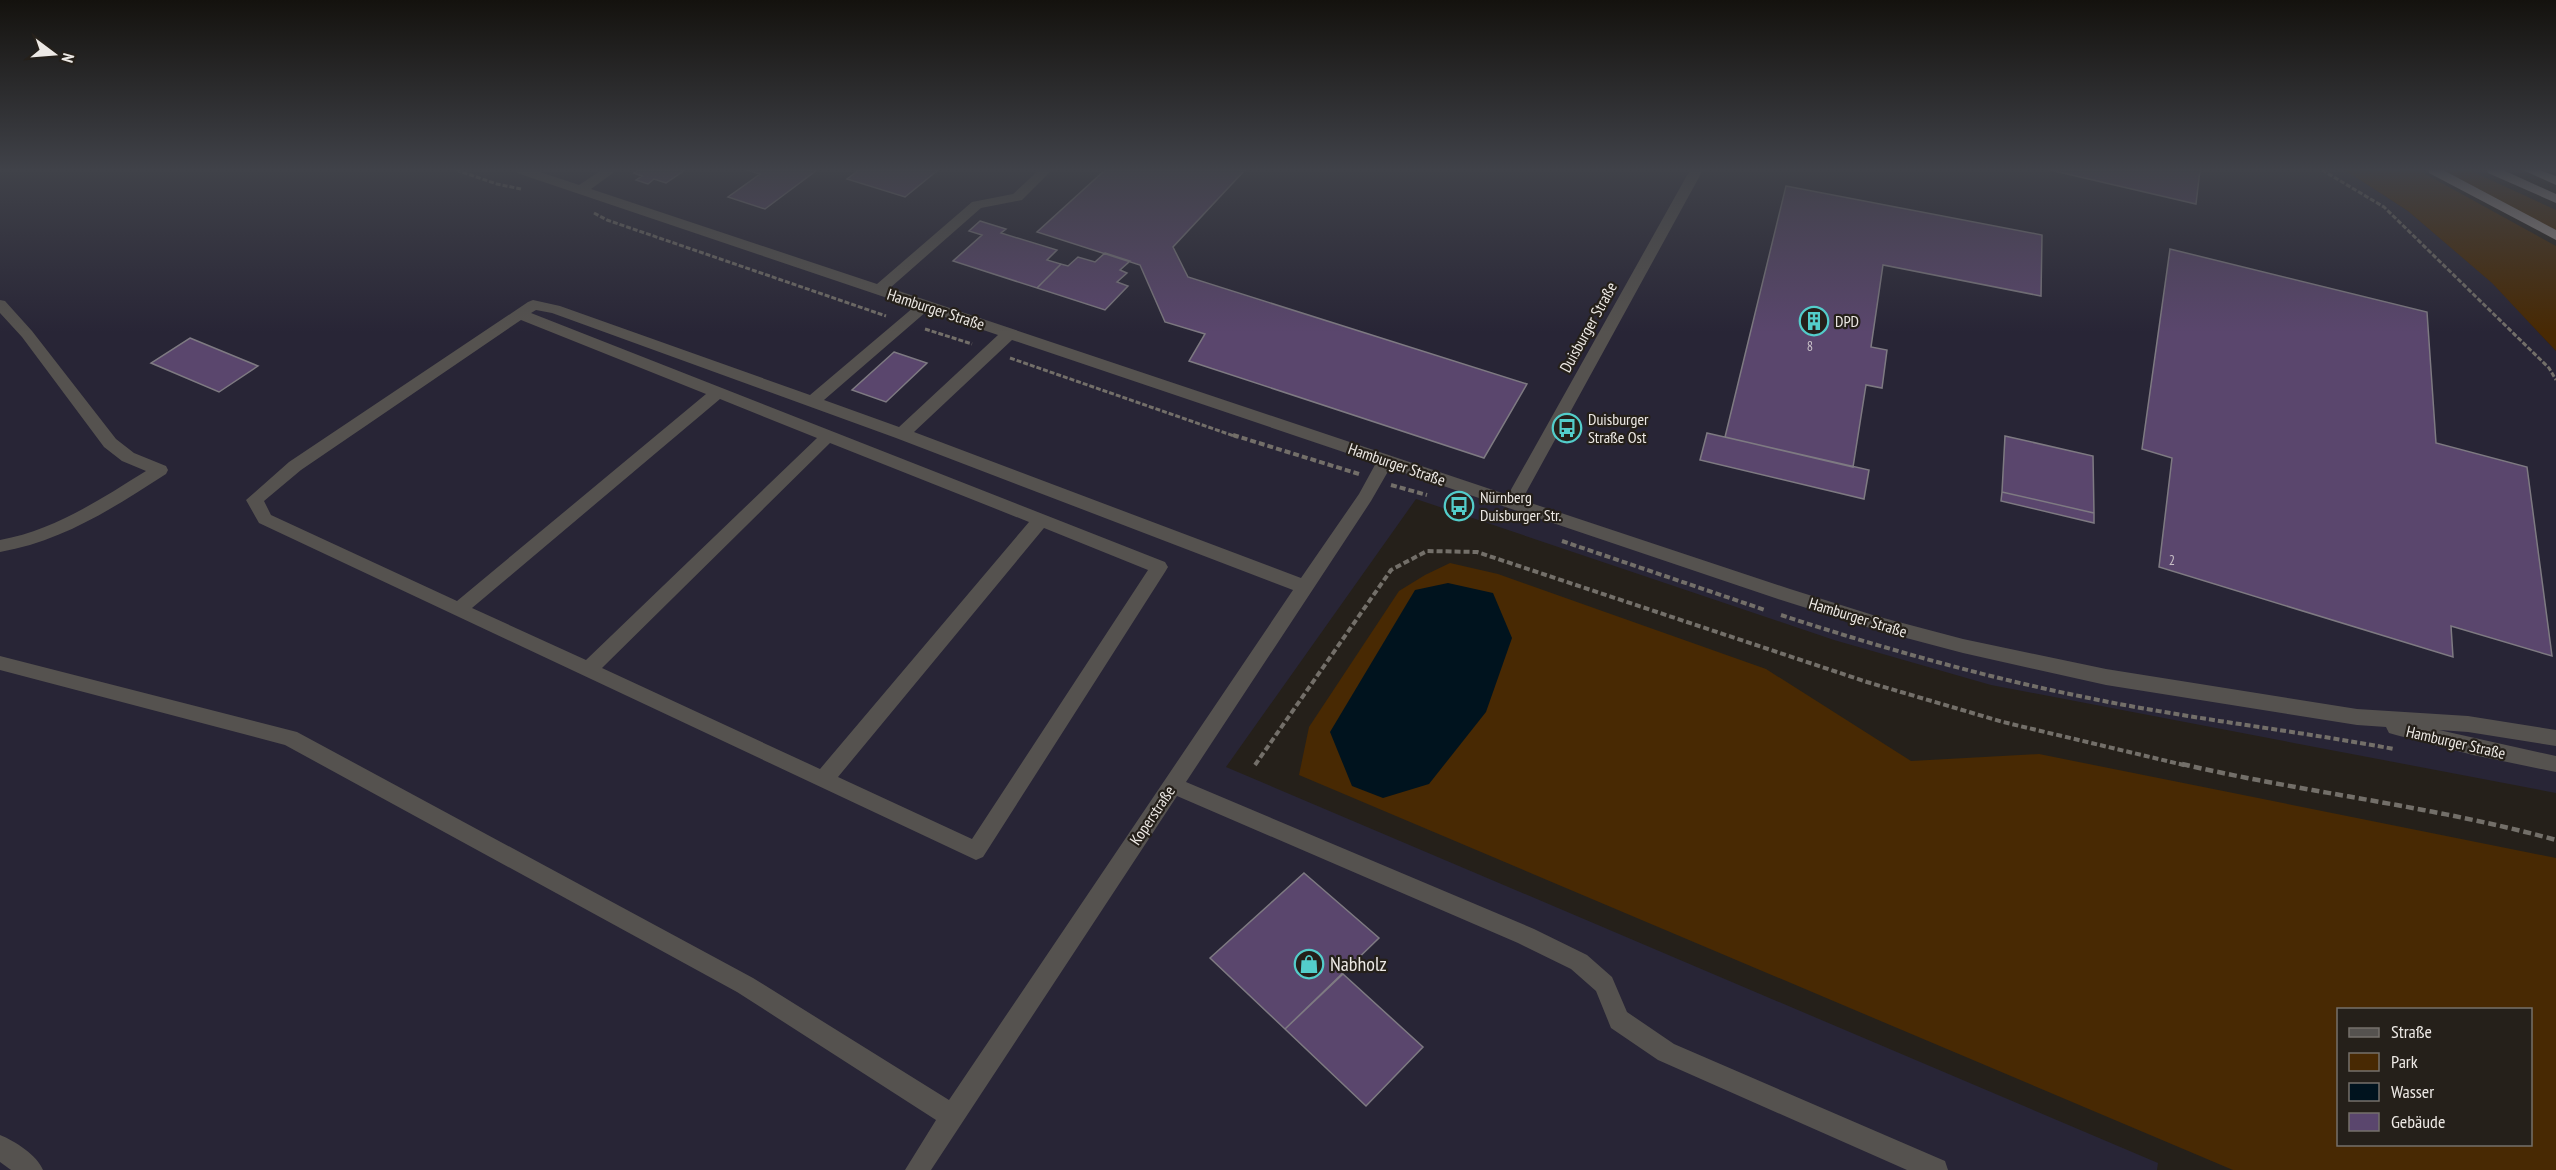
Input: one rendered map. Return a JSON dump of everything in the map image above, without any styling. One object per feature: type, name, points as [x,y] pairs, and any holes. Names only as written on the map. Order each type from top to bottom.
[{"type":"highway","points":[[2535,225],[2556,236]]},
{"type":"street","name":"Hamburger Straße","points":[[686,225],[1828,608],[1963,646],[2106,677],[2356,717],[2473,747],[2556,764]]},
{"type":"street","points":[[879,290],[954,225]]},
{"type":"street","name":"Duisburger Straße","points":[[1512,503],[1667,225]]},
{"type":"street","points":[[0,304],[27,334],[110,443],[128,457],[160,470],[82,518],[43,537],[0,546]]},
{"type":"street","points":[[520,314],[1159,567],[976,851],[265,519],[255,501],[295,465],[533,305],[555,309],[902,434],[1304,587]]},
{"type":"street","points":[[812,402],[925,305]]},
{"type":"street","points":[[902,434],[1010,333]]},
{"type":"street","points":[[459,609],[718,391]]},
{"type":"street","points":[[588,670],[829,435]]},
{"type":"street","name":"Koperstraße","points":[[917,1170],[1365,497],[1386,460]]},
{"type":"street","points":[[824,780],[1041,520]]},
{"type":"street","points":[[0,663],[290,738],[745,985],[952,1116]]},
{"type":"street","name":"Hamburger Straße","points":[[2356,717],[2468,724],[2556,738]]},
{"type":"street","points":[[1172,785],[1526,936],[1579,962],[1604,984],[1619,1020],[1666,1052],[1936,1170]]},
{"type":"street","points":[[0,1147],[31,1170]]},
{"type":"path","points":[[2402,225],[2549,368],[2556,380]]},
{"type":"path","points":[[1255,765],[1391,570],[1427,551],[1477,552],[1867,682],[2003,722],[2232,776],[2502,825],[2556,840]]},
{"type":"shaded area","points":[[0,225],[2424,225],[2493,283],[2556,351],[2556,793],[1991,685],[1834,640],[1416,499],[1226,767],[2158,1163],[2157,1170],[0,1170]]},
{"type":"green space","points":[[2424,225],[2517,225],[2556,246],[2556,351],[2492,283]]},
{"type":"green space","points":[[2544,225],[2556,225],[2556,231]]},
{"type":"green space","points":[[1450,563],[1498,574],[1766,669],[1911,761],[2039,754],[2556,858],[2556,1170],[2233,1170],[1299,775],[1309,727],[1399,591]]},
{"type":"water","points":[[1448,583],[1493,593],[1512,638],[1486,712],[1429,784],[1383,798],[1352,786],[1330,732],[1415,590]]},
{"type":"building","points":[[976,225],[992,225],[1006,229],[1001,233],[1057,250],[1047,260],[1061,264],[1037,288],[953,261],[982,235],[969,231]]},
{"type":"building","points":[[1045,225],[1194,225],[1173,247],[1188,277],[1527,384],[1484,458],[1189,361],[1205,334],[1165,322],[1140,265],[1037,232]]},
{"type":"building","name":"DPD","points":[[1777,225],[1988,225],[2042,235],[2041,296],[1883,265],[1871,347],[1887,350],[1882,388],[1866,385],[1853,467],[1725,437]]},
{"type":"building","points":[[2170,249],[2427,312],[2436,443],[2527,467],[2552,656],[2451,626],[2453,657],[2159,567],[2172,458],[2142,449]]},
{"type":"building","points":[[1105,253],[1130,261],[1120,270],[1127,273],[1117,282],[1128,286],[1105,310],[1037,288],[1061,264],[1068,266],[1078,257],[1095,262]]},
{"type":"building","points":[[190,338],[258,366],[219,392],[151,363]]},
{"type":"building","points":[[894,352],[927,363],[886,402],[852,390]]},
{"type":"building","points":[[1707,433],[1869,470],[1864,499],[1700,460]]},
{"type":"building","points":[[2005,436],[2093,456],[2094,513],[2002,492]]},
{"type":"building","points":[[2002,492],[2094,513],[2094,523],[2001,501]]},
{"type":"building","points":[[1304,873],[1379,938],[1285,1029],[1210,958]]},
{"type":"building","points":[[1343,974],[1423,1047],[1366,1106],[1285,1029]]},
{"type":"place","name":"DPD","points":[[1814,321]]},
{"type":"place","name":"Duisburger Straße Ost","points":[[1567,428]]},
{"type":"place","name":"Nürnberg Duisburger Str.","points":[[1459,506]]},
{"type":"place","name":"Nabholz","points":[[1309,964]]}]
